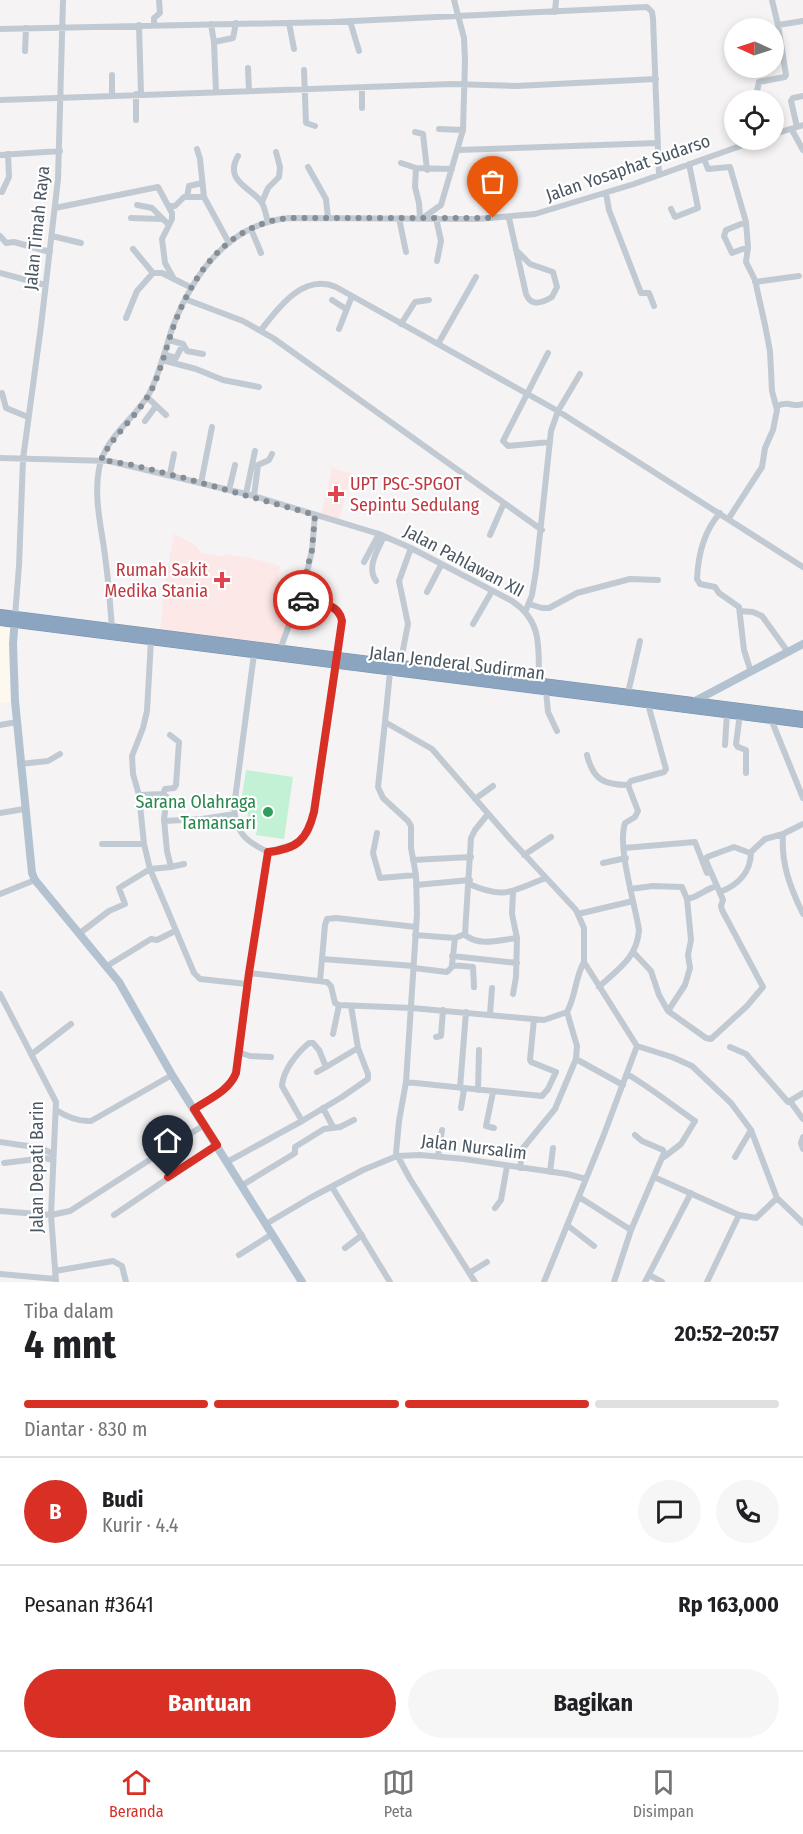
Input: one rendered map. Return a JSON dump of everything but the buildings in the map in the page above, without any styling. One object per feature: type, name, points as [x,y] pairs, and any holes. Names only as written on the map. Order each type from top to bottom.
[{"type":"highway","name":"Jalan Jenderal Sudirman","points":[[0,614],[14,619],[254,654],[400,665],[542,687]]},
{"type":"highway","name":"Jalan Jenderal Sudirman","points":[[0,621],[14,619],[112,627],[280,650],[390,672],[651,699],[803,723]]},
{"type":"highway","name":"Jalan Jenderal Sudirman","points":[[580,691],[628,693],[651,699],[695,702],[722,710],[803,716]]},
{"type":"main road","points":[[14,619],[13,644],[20,764],[29,863],[34,879],[118,982],[172,1075],[302,1282]]},
{"type":"main road","points":[[695,702],[803,645]]},
{"type":"main road","points":[[722,687],[722,710]]},
{"type":"street","name":"Jalan Timah Raya","points":[[14,619],[19,566],[23,459],[52,236],[60,151],[63,0]]},
{"type":"street","points":[[154,25],[154,18],[159,13],[159,0]]},
{"type":"street","points":[[416,168],[415,187],[421,217],[441,205],[463,130],[464,38],[454,0]]},
{"type":"street","points":[[555,12],[556,0]]},
{"type":"street","points":[[771,0],[776,18]]},
{"type":"street","points":[[0,29],[289,23],[650,8],[653,19],[659,175]]},
{"type":"street","points":[[350,21],[358,51]]},
{"type":"street","points":[[784,24],[803,21]]},
{"type":"street","points":[[214,42],[233,38],[236,23]]},
{"type":"street","points":[[289,23],[294,49]]},
{"type":"street","points":[[211,24],[216,92]]},
{"type":"street","points":[[136,120],[139,25]]},
{"type":"street","points":[[25,51],[26,28]]},
{"type":"street","points":[[248,68],[249,91]]},
{"type":"street","points":[[304,70],[306,123],[315,126]]},
{"type":"street","points":[[112,75],[112,95]]},
{"type":"street","points":[[757,90],[759,82],[774,78]]},
{"type":"street","points":[[0,100],[465,84],[516,86],[656,79]]},
{"type":"street","points":[[362,87],[362,108]]},
{"type":"street","points":[[803,96],[791,101],[803,150]]},
{"type":"street","points":[[439,129],[463,130]]},
{"type":"street","points":[[414,132],[423,134],[427,170]]},
{"type":"street","points":[[458,150],[658,143]]},
{"type":"street","points":[[197,149],[204,197],[229,243]]},
{"type":"street","name":"Jalan Yosaphat Sudarso","points":[[101,460],[108,446],[147,397],[190,287],[205,266],[229,243],[251,229],[268,222],[289,218],[509,218],[607,198],[659,175],[690,168],[704,159],[728,150]]},
{"type":"street","points":[[0,155],[60,151]]},
{"type":"street","points":[[261,202],[268,188],[279,177],[280,167],[276,152]]},
{"type":"street","points":[[2,192],[9,175],[8,154]]},
{"type":"street","points":[[238,156],[234,168],[239,182],[261,202],[268,222]]},
{"type":"street","points":[[704,159],[708,169],[730,167],[746,222],[748,247],[746,262],[755,282],[770,351],[772,391],[777,406],[773,430],[765,448],[762,467],[729,518]]},
{"type":"street","points":[[401,163],[427,170],[452,170]]},
{"type":"street","points":[[308,168],[326,199],[328,218]]},
{"type":"street","points":[[670,209],[675,217],[698,208],[690,168]]},
{"type":"street","points":[[187,197],[189,185],[202,183]]},
{"type":"street","points":[[55,208],[155,186],[159,188],[173,215],[162,239],[165,264],[174,279]]},
{"type":"street","points":[[169,206],[175,206],[183,197],[204,197]]},
{"type":"street","points":[[607,198],[641,293],[649,293],[654,306]]},
{"type":"street","points":[[137,205],[150,207],[170,225]]},
{"type":"street","points":[[441,205],[451,219]]},
{"type":"street","points":[[131,218],[161,219]]},
{"type":"street","points":[[399,218],[406,252]]},
{"type":"street","points":[[436,218],[441,236],[437,261]]},
{"type":"street","points":[[509,218],[516,250],[528,299],[538,303],[552,297],[557,287],[553,272],[530,264],[516,250]]},
{"type":"street","points":[[746,222],[726,230],[724,236],[732,253],[748,247]]},
{"type":"street","points":[[251,229],[261,253]]},
{"type":"street","points":[[0,236],[6,243],[16,243],[50,252]]},
{"type":"street","points":[[52,236],[81,243]]},
{"type":"street","points":[[133,249],[153,273]]},
{"type":"street","points":[[126,318],[136,291],[153,273],[160,272],[190,287]]},
{"type":"street","points":[[0,273],[45,285]]},
{"type":"street","points":[[755,282],[799,276]]},
{"type":"street","points":[[438,344],[476,277]]},
{"type":"street","points":[[261,330],[286,302],[306,287],[327,285],[352,296],[558,411],[803,567]]},
{"type":"street","points":[[339,329],[352,296]]},
{"type":"street","points":[[185,299],[261,330],[542,530]]},
{"type":"street","points":[[332,300],[346,309]]},
{"type":"street","points":[[401,324],[415,302],[429,300]]},
{"type":"street","points":[[169,340],[183,344],[187,351],[203,354]]},
{"type":"street","points":[[163,357],[177,358],[183,344]]},
{"type":"street","points":[[548,353],[504,435],[504,442],[508,446],[550,442]]},
{"type":"street","points":[[163,357],[223,380],[259,387]]},
{"type":"street","points":[[580,374],[558,411],[551,431],[542,530],[528,607],[549,608],[577,593],[630,579],[658,580]]},
{"type":"street","points":[[2,393],[6,408],[28,417]]},
{"type":"street","points":[[147,397],[166,415]]},
{"type":"street","points":[[777,406],[786,402],[803,404]]},
{"type":"street","points":[[145,421],[156,406]]},
{"type":"street","points":[[201,483],[212,427]]},
{"type":"street","points":[[246,494],[255,451]]},
{"type":"street","points":[[170,474],[174,454]]},
{"type":"street","points":[[254,496],[259,464],[269,460],[272,454]]},
{"type":"street","name":"Jalan Pahlawan XII","points":[[0,458],[101,460],[170,474],[254,496],[382,535],[411,548],[492,591],[528,607],[537,634],[542,687],[548,712],[557,731]]},
{"type":"street","points":[[101,460],[98,476],[98,504],[112,627]]},
{"type":"street","points":[[229,490],[235,465]]},
{"type":"street","points":[[490,535],[504,503]]},
{"type":"street","points":[[720,513],[712,522],[705,537],[697,579],[700,584],[716,588],[719,593],[738,606],[744,650],[751,672]]},
{"type":"street","points":[[280,650],[299,599],[312,550],[315,515]]},
{"type":"street","points":[[364,562],[382,535]]},
{"type":"street","points":[[376,581],[372,567],[382,535]]},
{"type":"street","points":[[400,665],[408,624],[399,581],[411,548]]},
{"type":"street","points":[[427,592],[441,565]]},
{"type":"street","points":[[473,624],[492,591]]},
{"type":"street","points":[[254,654],[235,814],[238,830],[256,846],[268,852],[295,844],[307,834],[311,826],[342,626],[340,612],[333,607],[299,599]]},
{"type":"street","points":[[740,611],[753,612],[762,616],[788,652]]},
{"type":"street","points":[[151,640],[146,720],[132,756],[144,844],[150,869],[193,971],[198,977],[247,984]]},
{"type":"street","points":[[628,693],[640,641]]},
{"type":"street","points":[[390,672],[378,787],[383,798],[410,823],[416,875],[416,935],[412,1008],[406,1082],[396,1142],[397,1156],[475,1282]]},
{"type":"street","points":[[628,785],[631,781],[666,771],[651,699]]},
{"type":"street","points":[[722,710],[725,745]]},
{"type":"street","points":[[740,714],[736,744],[746,750],[746,773]]},
{"type":"street","points":[[771,719],[803,798]]},
{"type":"street","points":[[0,725],[17,722]]},
{"type":"street","points":[[385,722],[432,750],[578,914],[584,928],[584,962],[578,974],[573,1000],[567,1012],[577,1046],[576,1059],[555,1109],[523,1148],[519,1168]]},
{"type":"street","points":[[163,794],[165,789],[174,788],[176,785],[179,742],[170,735]]},
{"type":"street","points":[[20,764],[48,760],[60,754]]},
{"type":"street","points":[[587,755],[598,778],[606,782],[628,785]]},
{"type":"street","points":[[599,987],[634,953],[638,940],[639,930],[624,848],[624,826],[638,812],[628,785]]},
{"type":"street","points":[[475,799],[493,786]]},
{"type":"street","points":[[139,795],[163,794],[168,799],[165,821],[167,851],[171,867]]},
{"type":"street","points":[[0,813],[24,809]]},
{"type":"street","points":[[165,821],[235,814]]},
{"type":"street","points":[[465,935],[473,833],[488,814]]},
{"type":"street","points":[[687,899],[698,897],[707,889],[730,888],[741,879],[748,868],[751,852],[765,838],[783,834],[803,824]]},
{"type":"street","points":[[377,833],[373,853],[379,877],[416,875]]},
{"type":"street","points":[[783,834],[784,867],[803,914]]},
{"type":"street","points":[[524,855],[551,837]]},
{"type":"street","points":[[624,848],[693,842],[697,844],[723,900],[722,910],[763,988],[747,1006],[710,1039],[668,1011],[659,995],[651,971],[634,953]]},
{"type":"street","points":[[102,844],[144,844]]},
{"type":"street","points":[[704,859],[733,847],[751,852]]},
{"type":"street","points":[[194,1109],[220,1093],[232,1082],[236,1073],[247,984],[268,852]]},
{"type":"street","points":[[413,860],[471,857]]},
{"type":"street","points":[[603,863],[626,858]]},
{"type":"street","points":[[704,859],[707,873]]},
{"type":"street","points":[[80,933],[110,911],[124,905],[125,901],[119,888],[135,876],[150,869],[184,864]]},
{"type":"street","points":[[416,885],[469,882],[491,892],[513,892],[546,878]]},
{"type":"street","points":[[0,894],[34,879]]},
{"type":"street","points":[[630,889],[653,886],[683,887],[687,899],[690,968],[685,985],[668,1011]]},
{"type":"street","points":[[513,892],[512,914],[517,939],[513,994]]},
{"type":"street","points":[[578,914],[633,901]]},
{"type":"street","points":[[320,981],[325,923],[328,918],[416,927]]},
{"type":"street","points":[[107,966],[152,939],[157,940],[176,931]]},
{"type":"street","points":[[416,935],[455,938],[465,935],[473,941],[488,942],[517,939]]},
{"type":"street","points":[[453,966],[455,938]]},
{"type":"street","points":[[452,956],[517,963]]},
{"type":"street","points":[[322,959],[447,972],[453,966],[472,967],[474,987]]},
{"type":"street","points":[[584,962],[637,1046],[692,1066],[731,1103],[751,1130],[777,1198],[803,1223]]},
{"type":"street","points":[[249,973],[330,984],[334,1003],[339,1005],[443,1010],[544,1020],[567,1012]]},
{"type":"street","points":[[490,1014],[492,988]]},
{"type":"street","name":"Jalan Depati Barin","points":[[0,994],[53,1095],[56,1110],[51,1157],[51,1215],[56,1280]]},
{"type":"street","points":[[333,1034],[339,1005]]},
{"type":"street","points":[[227,1162],[302,1121],[368,1078],[358,1048],[351,1006]]},
{"type":"street","points":[[436,1037],[441,1036],[443,1010]]},
{"type":"street","points":[[461,1108],[466,1012]]},
{"type":"street","points":[[406,1082],[543,1095],[556,1071],[530,1060],[534,1019]]},
{"type":"street","points":[[32,1053],[71,1024]]},
{"type":"street","points":[[302,1121],[283,1089],[284,1076],[294,1059],[309,1043],[313,1043],[318,1048],[326,1067]]},
{"type":"street","points":[[544,1282],[637,1046]]},
{"type":"street","points":[[730,1047],[746,1054],[788,1102],[790,1101],[803,1119]]},
{"type":"street","points":[[317,1072],[358,1048]]},
{"type":"street","points":[[478,1090],[479,1050]]},
{"type":"street","points":[[238,1052],[250,1056],[271,1057]]},
{"type":"street","points":[[576,1059],[623,1085]]},
{"type":"street","points":[[627,1074],[662,1095],[670,1104],[695,1121],[681,1144],[663,1157]]},
{"type":"street","points":[[56,1110],[66,1116],[92,1121],[172,1075]]},
{"type":"street","points":[[493,1092],[486,1126],[494,1128]]},
{"type":"street","points":[[790,1101],[803,1093]]},
{"type":"street","points":[[323,1108],[333,1127]]},
{"type":"street","points":[[241,1186],[292,1155],[296,1146],[312,1135],[333,1127],[340,1127],[354,1120]]},
{"type":"street","points":[[0,1211],[51,1215],[70,1211],[204,1125]]},
{"type":"street","points":[[438,1157],[442,1130]]},
{"type":"street","points":[[735,1157],[751,1130]]},
{"type":"street","points":[[614,1282],[631,1230],[663,1157],[663,1150],[642,1141],[635,1135]]},
{"type":"street","points":[[803,1137],[801,1143],[803,1149]]},
{"type":"street","points":[[0,1142],[41,1148],[51,1157]]},
{"type":"street","points":[[114,1215],[217,1145]]},
{"type":"street","points":[[550,1172],[553,1148]]},
{"type":"street","name":"Jalan Nursalim","points":[[266,1224],[363,1170],[397,1156],[438,1157],[586,1179]]},
{"type":"street","points":[[4,1163],[51,1157]]},
{"type":"street","points":[[495,1208],[501,1200],[507,1166]]},
{"type":"street","points":[[654,1177],[739,1215],[756,1218],[777,1198]]},
{"type":"street","points":[[332,1187],[390,1282]]},
{"type":"street","points":[[662,1282],[647,1279],[691,1193]]},
{"type":"street","points":[[579,1197],[631,1230]]},
{"type":"street","points":[[707,1282],[739,1215]]},
{"type":"street","points":[[567,1225],[594,1246]]},
{"type":"street","points":[[239,1255],[272,1234]]},
{"type":"street","points":[[345,1248],[362,1235]]},
{"type":"street","points":[[55,1271],[113,1261],[122,1266],[126,1282]]},
{"type":"street","points":[[469,1273],[487,1262]]},
{"type":"street","points":[[0,1274],[56,1280]]},
{"type":"shaded area","name":"UPT PSC-SPGOT Sepintu Sedulang","points":[[332,468],[351,473],[339,520],[321,515]]},
{"type":"shaded area","name":"Rumah Sakit Medika Stania","points":[[174,534],[194,544],[201,553],[251,558],[280,566],[276,594],[295,599],[277,649],[160,632],[162,600]]},
{"type":"shaded area","points":[[0,624],[10,625],[14,701],[0,703]]},
{"type":"green space","name":"Sarana Olahraga Tamansari","points":[[246,770],[293,777],[284,839],[256,835],[258,822],[247,820],[249,804],[241,803]]},
{"type":"way so far","points":[[303,600],[299,599],[312,550],[315,515],[184,478],[133,465],[101,460],[113,439],[134,416],[152,389],[174,326],[193,283],[221,249],[251,229],[268,222],[289,218],[493,218]]},
{"type":"place","name":"UPT PSC-SPGOT Sepintu Sedulang","points":[[336,494]]},
{"type":"place","name":"Rumah Sakit Medika Stania","points":[[222,580]]},
{"type":"place","name":"Sarana Olahraga Tamansari","points":[[268,812]]},
{"type":"route","points":[[168,1177],[217,1145],[194,1109],[225,1089],[232,1082],[236,1073],[268,852],[276,852],[295,844],[303,839],[311,826],[342,621],[337,609],[303,600]]}]
